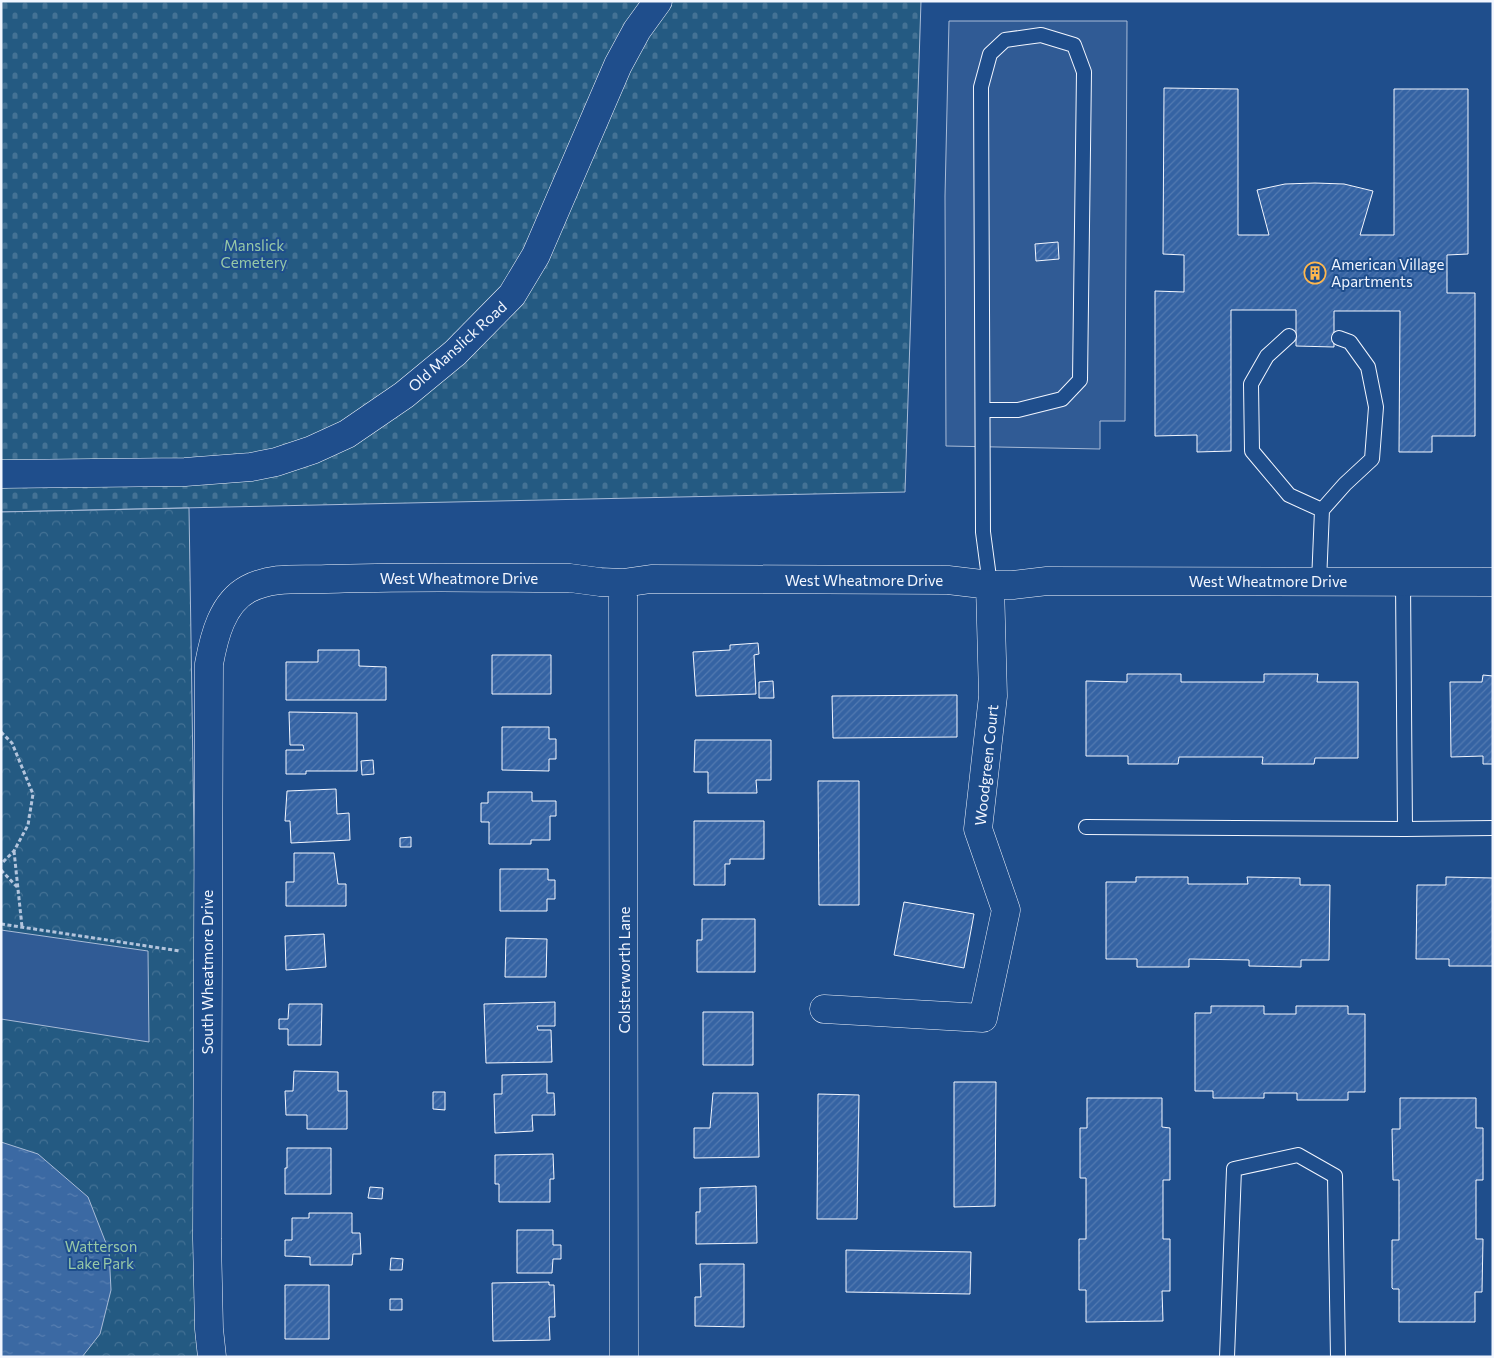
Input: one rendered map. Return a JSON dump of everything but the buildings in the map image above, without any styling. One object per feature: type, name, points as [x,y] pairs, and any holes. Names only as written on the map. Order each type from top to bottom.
[{"type":"street","name":"Old Manslick Road","points":[[1,474],[186,472],[251,467],[276,462],[312,450],[348,434],[404,395],[454,352],[512,295],[536,255],[618,65],[637,30],[658,1]]},
{"type":"street","name":"West Wheatmore Drive","points":[[239,596],[248,589],[270,581],[355,578],[570,578],[623,583],[651,580],[948,580],[990,584],[1047,581],[1493,582]]},
{"type":"street","name":"Colsterworth Lane","points":[[623,583],[624,1357]]},
{"type":"street","name":"Woodgreen Court","points":[[824,1009],[983,1018],[1006,910],[978,829],[993,696],[990,584]]},
{"type":"street","name":"South Wheatmore Drive","points":[[212,1357],[209,1330],[207,1239],[209,664],[212,644],[220,622],[231,604],[239,596]]},
{"type":"lane","points":[[983,410],[1018,410],[1062,399],[1080,380],[1084,72],[1074,45],[1041,35],[1005,40],[990,54],[982,87],[983,532],[990,584]]},
{"type":"lane","points":[[1290,336],[1267,356],[1251,384],[1252,451],[1288,495],[1322,510]]},
{"type":"lane","points":[[1319,582],[1322,510],[1345,484],[1372,459],[1376,407],[1368,367],[1350,342],[1338,338]]},
{"type":"lane","points":[[1403,582],[1404,829]]},
{"type":"lane","points":[[1086,827],[1493,828]]},
{"type":"lane","points":[[1227,1357],[1234,1169],[1298,1155],[1335,1176],[1338,1357]]},
{"type":"path","points":[[1,732],[12,743],[33,794],[28,825],[14,851],[1,864]]},
{"type":"path","points":[[14,851],[22,928]]},
{"type":"path","points":[[1,870],[18,888]]},
{"type":"path","points":[[1,924],[208,956]]},
{"type":"green space","name":"Manslick Cemetery","points":[[1,1],[921,1],[905,492],[1,512]]},
{"type":"green space","name":"Watterson Lake Park","points":[[189,508],[202,1357],[1,1357],[1,512]]},
{"type":"shaded area","points":[[949,21],[1127,21],[1125,421],[1100,421],[1100,449],[946,446],[945,196]]},
{"type":"shaded area","points":[[1,930],[148,951],[149,1042],[1,1019]]},
{"type":"water","points":[[1,1142],[38,1154],[88,1197],[109,1251],[111,1290],[100,1334],[82,1357],[1,1357]]},
{"type":"place","name":"American Village Apartments","points":[[1315,273]]}]
